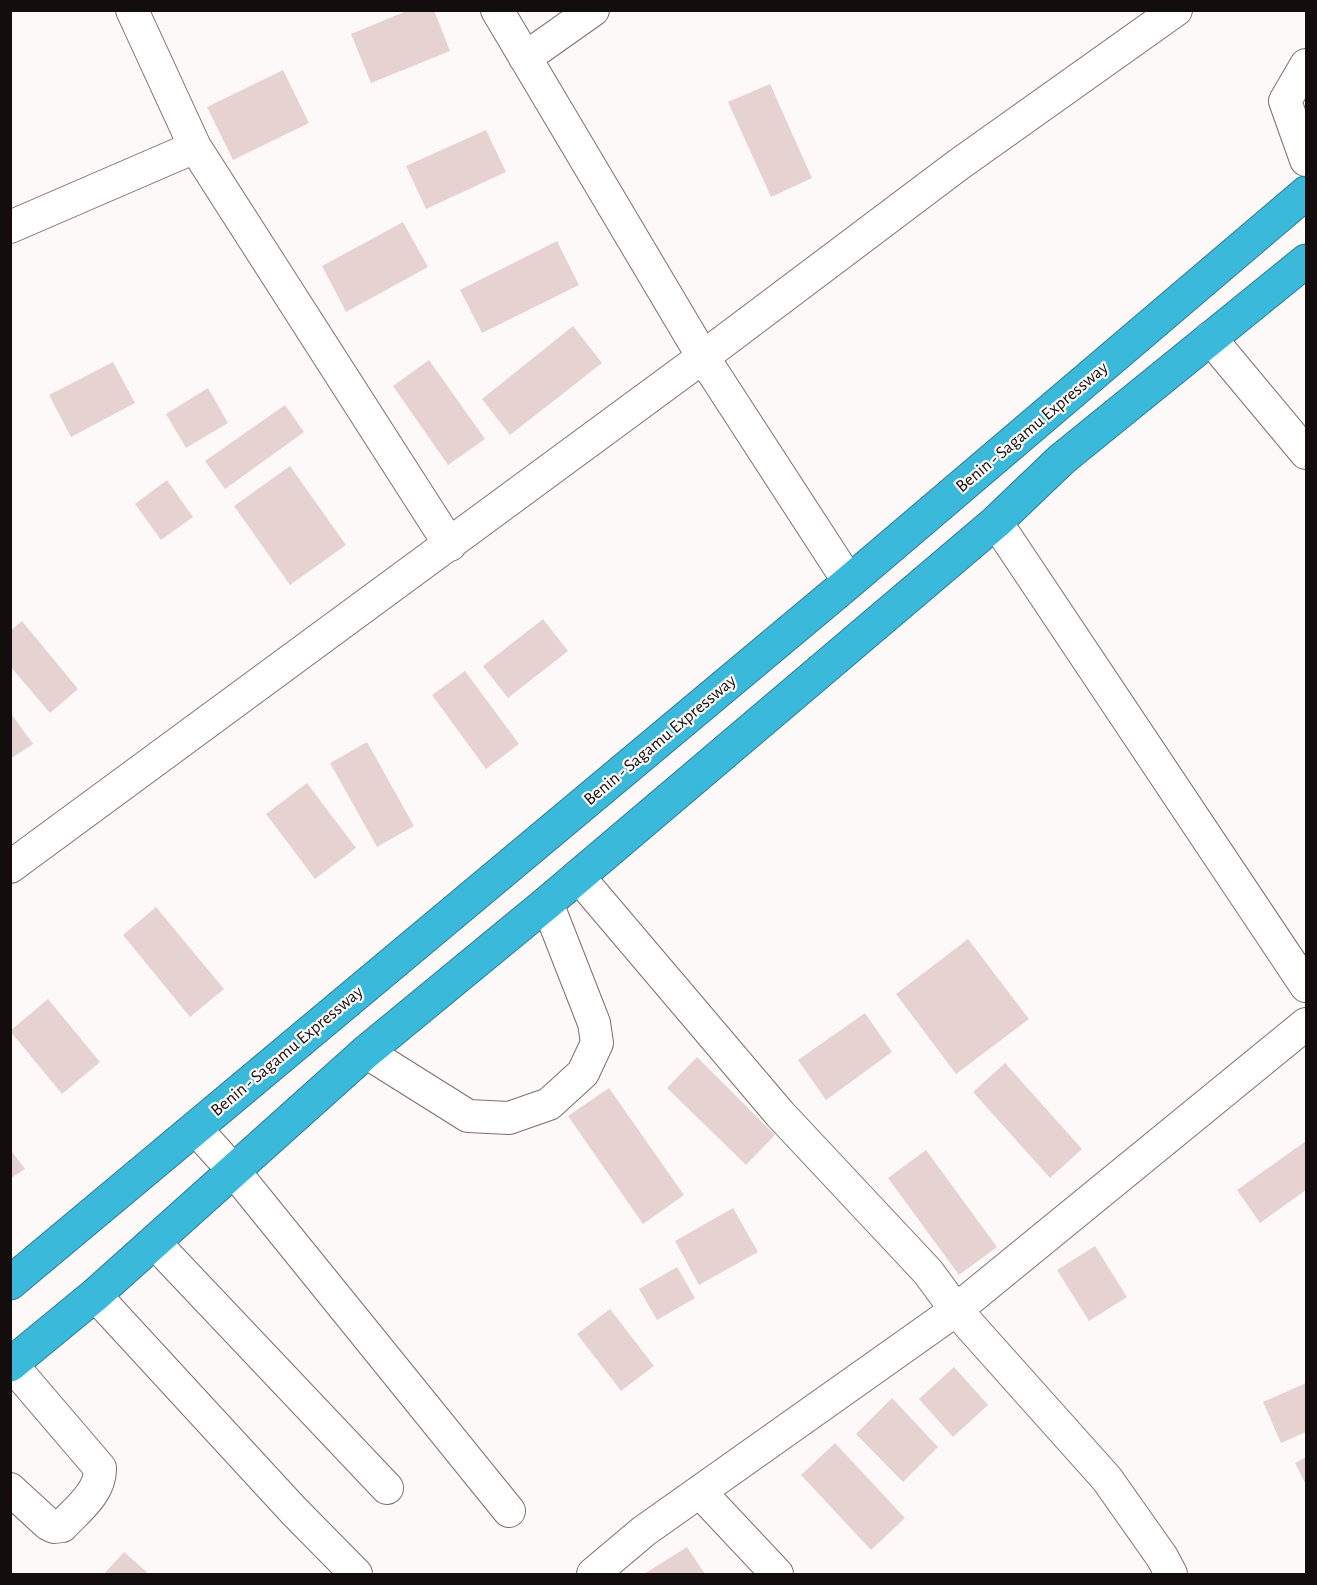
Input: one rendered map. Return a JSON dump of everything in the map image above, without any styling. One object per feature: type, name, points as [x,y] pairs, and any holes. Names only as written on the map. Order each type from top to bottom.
[{"type":"highway","name":"Benin - Sagamu Expressway","points":[[10,1283],[849,582],[1306,193]]},
{"type":"highway","points":[[11,1364],[95,1295],[366,1052],[547,903],[996,522],[1062,459],[1306,261]]},
{"type":"street","points":[[132,10],[195,147],[450,545]]},
{"type":"street","points":[[497,10],[703,357],[849,582]]},
{"type":"street","points":[[525,58],[592,10]]},
{"type":"street","points":[[10,867],[450,545],[958,165],[1176,10]]},
{"type":"street","points":[[1306,65],[1285,101],[1306,160]]},
{"type":"street","points":[[10,227],[195,147]]},
{"type":"street","points":[[1210,338],[1306,453]]},
{"type":"street","points":[[996,522],[1306,986]]},
{"type":"street","points":[[578,876],[780,1114],[928,1272],[956,1310],[1107,1479],[1171,1575]]},
{"type":"street","points":[[366,1052],[468,1116],[509,1118],[549,1104],[583,1073],[597,1044],[594,1023],[547,903]]},
{"type":"street","points":[[593,1575],[644,1531],[956,1310],[1306,1024]]},
{"type":"street","points":[[195,1128],[233,1170],[508,1511]]},
{"type":"street","points":[[154,1242],[387,1488]]},
{"type":"street","points":[[95,1295],[356,1575]]},
{"type":"street","points":[[10,1489],[54,1527],[62,1526],[92,1493],[101,1479],[100,1468],[11,1364]]},
{"type":"street","points":[[700,1492],[777,1575]]},
{"type":"building","points":[[409,10],[434,10],[450,51],[371,83],[351,34]]},
{"type":"building","points":[[283,70],[309,123],[233,160],[207,107]]},
{"type":"building","points":[[770,84],[812,178],[771,197],[728,102]]},
{"type":"building","points":[[486,130],[506,172],[426,209],[406,166]]},
{"type":"building","points":[[403,222],[428,267],[346,312],[322,266]]},
{"type":"building","points":[[557,241],[579,285],[482,333],[460,290]]},
{"type":"building","points":[[573,326],[602,363],[510,435],[482,399]]},
{"type":"building","points":[[429,360],[485,439],[448,465],[393,386]]},
{"type":"building","points":[[113,362],[135,403],[71,437],[49,395]]},
{"type":"building","points":[[208,388],[228,423],[186,448],[166,414]]},
{"type":"building","points":[[285,405],[304,432],[225,489],[205,461]]},
{"type":"building","points":[[290,466],[346,545],[290,585],[234,506]]},
{"type":"building","points":[[167,480],[193,517],[161,540],[135,504]]},
{"type":"building","points":[[543,619],[568,651],[508,698],[483,666]]},
{"type":"building","points":[[22,621],[78,689],[50,713],[10,666],[10,631]]},
{"type":"building","points":[[465,671],[519,744],[486,769],[432,695]]},
{"type":"building","points":[[10,712],[33,744],[10,759]]},
{"type":"building","points":[[367,742],[414,826],[377,847],[330,763]]},
{"type":"building","points":[[307,783],[356,848],[315,879],[266,814]]},
{"type":"building","points":[[156,907],[224,989],[190,1017],[123,935]]},
{"type":"building","points":[[968,939],[1029,1019],[956,1074],[896,994]]},
{"type":"building","points":[[48,999],[100,1062],[62,1094],[10,1031]]},
{"type":"building","points":[[865,1013],[892,1052],[826,1100],[798,1060]]},
{"type":"building","points":[[697,1057],[775,1135],[746,1165],[667,1088]]},
{"type":"building","points":[[1005,1063],[1082,1149],[1050,1178],[973,1092]]},
{"type":"building","points":[[609,1088],[684,1195],[643,1224],[568,1116]]},
{"type":"building","points":[[1306,1141],[1306,1190],[1260,1223],[1237,1190]]},
{"type":"building","points":[[10,1149],[25,1169],[10,1179]]},
{"type":"building","points":[[926,1150],[997,1247],[959,1275],[888,1178]]},
{"type":"building","points":[[733,1208],[758,1252],[699,1285],[675,1241]]},
{"type":"building","points":[[1095,1246],[1127,1297],[1089,1321],[1057,1270]]},
{"type":"building","points":[[677,1267],[695,1298],[657,1320],[639,1289]]},
{"type":"building","points":[[610,1309],[654,1366],[621,1391],[577,1334]]},
{"type":"building","points":[[954,1367],[988,1405],[953,1437],[919,1399]]},
{"type":"building","points":[[1306,1383],[1306,1432],[1281,1443],[1263,1402]]},
{"type":"building","points":[[892,1398],[938,1447],[903,1482],[856,1434]]},
{"type":"building","points":[[835,1443],[905,1518],[871,1550],[801,1475]]},
{"type":"building","points":[[1306,1457],[1306,1485],[1295,1463]]},
{"type":"building","points":[[687,1547],[705,1574],[644,1574]]},
{"type":"building","points":[[124,1552],[149,1574],[104,1574]]}]
